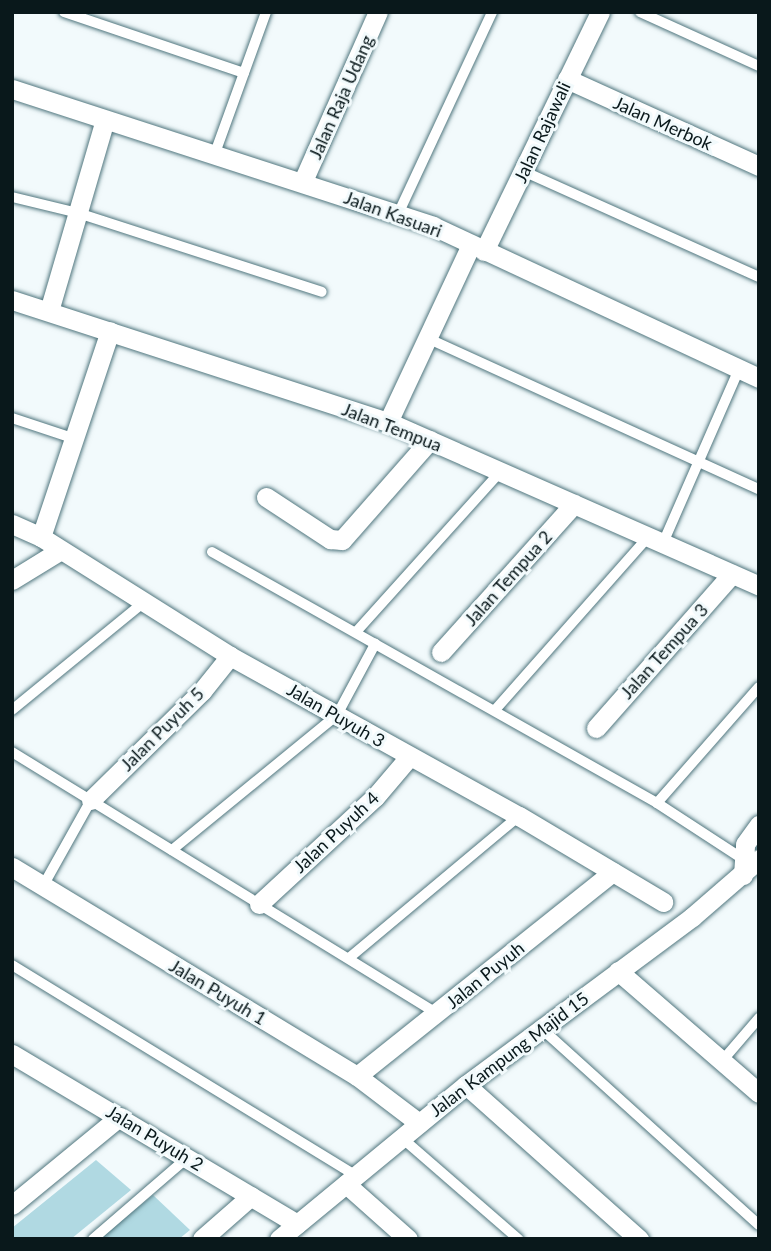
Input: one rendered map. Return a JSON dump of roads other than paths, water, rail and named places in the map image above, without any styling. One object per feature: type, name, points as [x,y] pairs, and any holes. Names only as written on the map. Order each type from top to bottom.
[{"type":"street","name":"Jalan Raja Udang","points":[[303,181],[378,12]]},
{"type":"street","name":"Jalan Rajawali","points":[[388,422],[427,338],[523,171],[600,12]]},
{"type":"street","name":"Jalan Merbok","points":[[567,79],[759,166]]},
{"type":"street","name":"Jalan Kasuari","points":[[12,89],[303,181],[398,214],[753,373]]},
{"type":"street","points":[[49,311],[105,120]]},
{"type":"street","name":"Jalan Tempua","points":[[12,300],[388,422],[759,586]]},
{"type":"street","points":[[41,537],[110,331]]},
{"type":"street","points":[[266,497],[330,539],[342,540],[430,440]]},
{"type":"street","name":"Jalan Tempua 2","points":[[441,652],[574,504]]},
{"type":"street","name":"Jalan Puyuh 3","points":[[12,524],[41,537],[230,656],[519,816],[663,902]]},
{"type":"street","points":[[12,580],[61,550]]},
{"type":"street","name":"Jalan Tempua 3","points":[[596,728],[732,574]]},
{"type":"street","name":"Jalan Puyuh 5","points":[[91,800],[202,691],[230,656]]},
{"type":"street","name":"Jalan Puyuh 4","points":[[260,904],[374,797],[409,757]]},
{"type":"street","name":"Jalan Kampung Majid 15","points":[[279,1239],[466,1085],[618,971],[748,864],[748,838],[759,825]]},
{"type":"street","name":"Jalan Puyuh 1","points":[[12,867],[357,1076],[419,1123]]},
{"type":"street","name":"Jalan Puyuh","points":[[357,1076],[613,872]]},
{"type":"street","points":[[618,971],[759,1093]]},
{"type":"street","name":"Jalan Puyuh 2","points":[[12,1054],[297,1224]]},
{"type":"street","points":[[466,1085],[639,1239]]},
{"type":"street","points":[[12,1205],[119,1116]]},
{"type":"street","points":[[351,1180],[408,1239]]},
{"type":"street","points":[[202,1239],[251,1196]]},
{"type":"lane","points":[[64,12],[244,73]]},
{"type":"lane","points":[[215,153],[265,12]]},
{"type":"lane","points":[[398,214],[492,12]]},
{"type":"lane","points":[[640,12],[759,66]]},
{"type":"lane","points":[[523,171],[759,277]]},
{"type":"lane","points":[[12,197],[78,213],[322,292]]},
{"type":"lane","points":[[427,338],[759,489]]},
{"type":"lane","points":[[495,710],[655,540],[753,373]]},
{"type":"lane","points":[[12,418],[76,439]]},
{"type":"lane","points":[[356,632],[500,471]]},
{"type":"lane","points":[[212,552],[657,803],[748,864]]},
{"type":"lane","points":[[12,710],[144,601]]},
{"type":"lane","points":[[172,850],[337,715],[375,644]]},
{"type":"lane","points":[[657,803],[759,687]]},
{"type":"lane","points":[[12,752],[437,1013]]},
{"type":"lane","points":[[43,886],[91,800]]},
{"type":"lane","points":[[349,958],[519,816]]},
{"type":"lane","points":[[12,965],[351,1180]]},
{"type":"lane","points":[[722,1061],[759,1018]]},
{"type":"lane","points":[[542,1029],[759,1225]]},
{"type":"lane","points":[[402,1138],[518,1239]]},
{"type":"lane","points":[[93,1239],[187,1158]]}]
